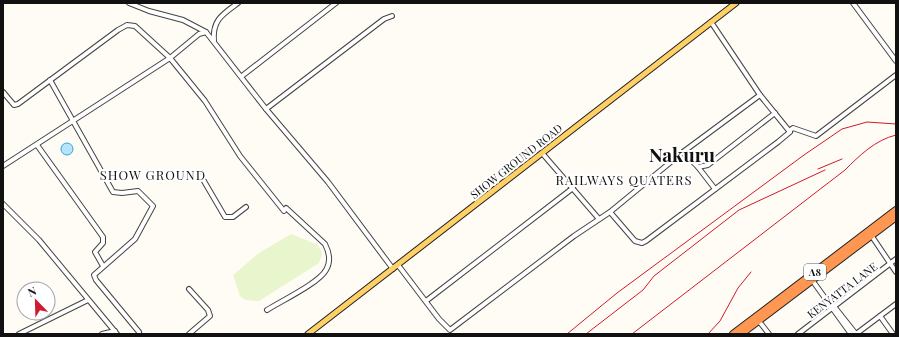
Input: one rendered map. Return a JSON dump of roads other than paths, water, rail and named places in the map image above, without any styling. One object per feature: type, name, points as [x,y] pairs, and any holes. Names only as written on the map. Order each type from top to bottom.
[{"type":"highway","name":"A8","points":[[733,334],[896,210]]},
{"type":"highway","name":"A8","points":[[741,334],[896,216]]},
{"type":"main road","name":"SHOW GROUND ROAD","points":[[308,334],[736,3]]},
{"type":"street","points":[[129,3],[149,11],[183,20],[206,32],[242,76],[266,109],[328,182],[393,269]]},
{"type":"street","points":[[214,41],[213,33],[216,22],[238,3]]},
{"type":"street","points":[[242,76],[336,3]]},
{"type":"street","points":[[853,3],[896,61]]},
{"type":"street","points":[[266,109],[384,19],[392,16]]},
{"type":"street","points":[[711,22],[760,95],[789,131]]},
{"type":"street","points":[[3,92],[12,103],[16,105],[118,30],[127,25],[135,26],[170,58],[205,101],[240,156],[285,210],[326,244],[328,251],[328,266],[326,272],[314,282],[267,310]]},
{"type":"street","points":[[3,166],[170,58],[199,34],[206,32]]},
{"type":"street","points":[[610,212],[635,241],[642,243],[650,239],[788,134],[793,128],[816,136],[896,75]]},
{"type":"street","points":[[50,80],[74,120],[113,192],[122,193],[138,190],[152,206],[135,238],[95,273],[94,277],[139,332]]},
{"type":"street","points":[[398,265],[445,327],[448,330],[451,329],[540,261],[610,212],[683,152],[760,95]]},
{"type":"street","points":[[698,167],[708,165],[775,113]]},
{"type":"street","points":[[37,145],[103,237],[103,244],[95,252],[95,255],[103,266]]},
{"type":"street","points":[[683,152],[698,167],[715,189]]},
{"type":"street","points":[[542,153],[599,219]]},
{"type":"street","points":[[201,176],[225,217],[233,217],[246,208]]},
{"type":"street","points":[[426,301],[573,188]]},
{"type":"street","points":[[3,204],[38,240],[116,332]]},
{"type":"street","points":[[871,235],[896,272]]},
{"type":"street","name":"KENYATTA LANE","points":[[798,334],[832,306],[896,260]]},
{"type":"street","points":[[812,280],[856,334],[896,304]]},
{"type":"street","points":[[189,289],[208,310],[210,316],[189,334]]},
{"type":"street","points":[[19,334],[88,300]]},
{"type":"street","points":[[832,306],[850,334]]},
{"type":"street","points":[[880,316],[893,334]]},
{"type":"street","points":[[758,320],[769,334]]},
{"type":"street","points":[[102,334],[116,332]]},
{"type":"water","points":[[67,143],[71,145],[73,149],[71,153],[67,155],[63,153],[61,149],[63,145]]},
{"type":"railway","points":[[567,334],[617,293],[804,155],[842,129],[867,122],[896,124]]},
{"type":"railway","points":[[632,334],[845,170],[868,149],[888,137],[896,135]]},
{"type":"railway","points":[[818,169],[842,159]]},
{"type":"railway","points":[[586,334],[643,290],[654,276],[739,210],[825,170]]},
{"type":"railway","points":[[708,334],[720,321],[738,288],[751,272]]},
{"type":"district","name":"Nakuru","points":[[682,154]]},
{"type":"district","name":"SHOW GROUND","points":[[153,174]]},
{"type":"district","name":"RAILWAYS QUATERS","points":[[624,179]]}]
